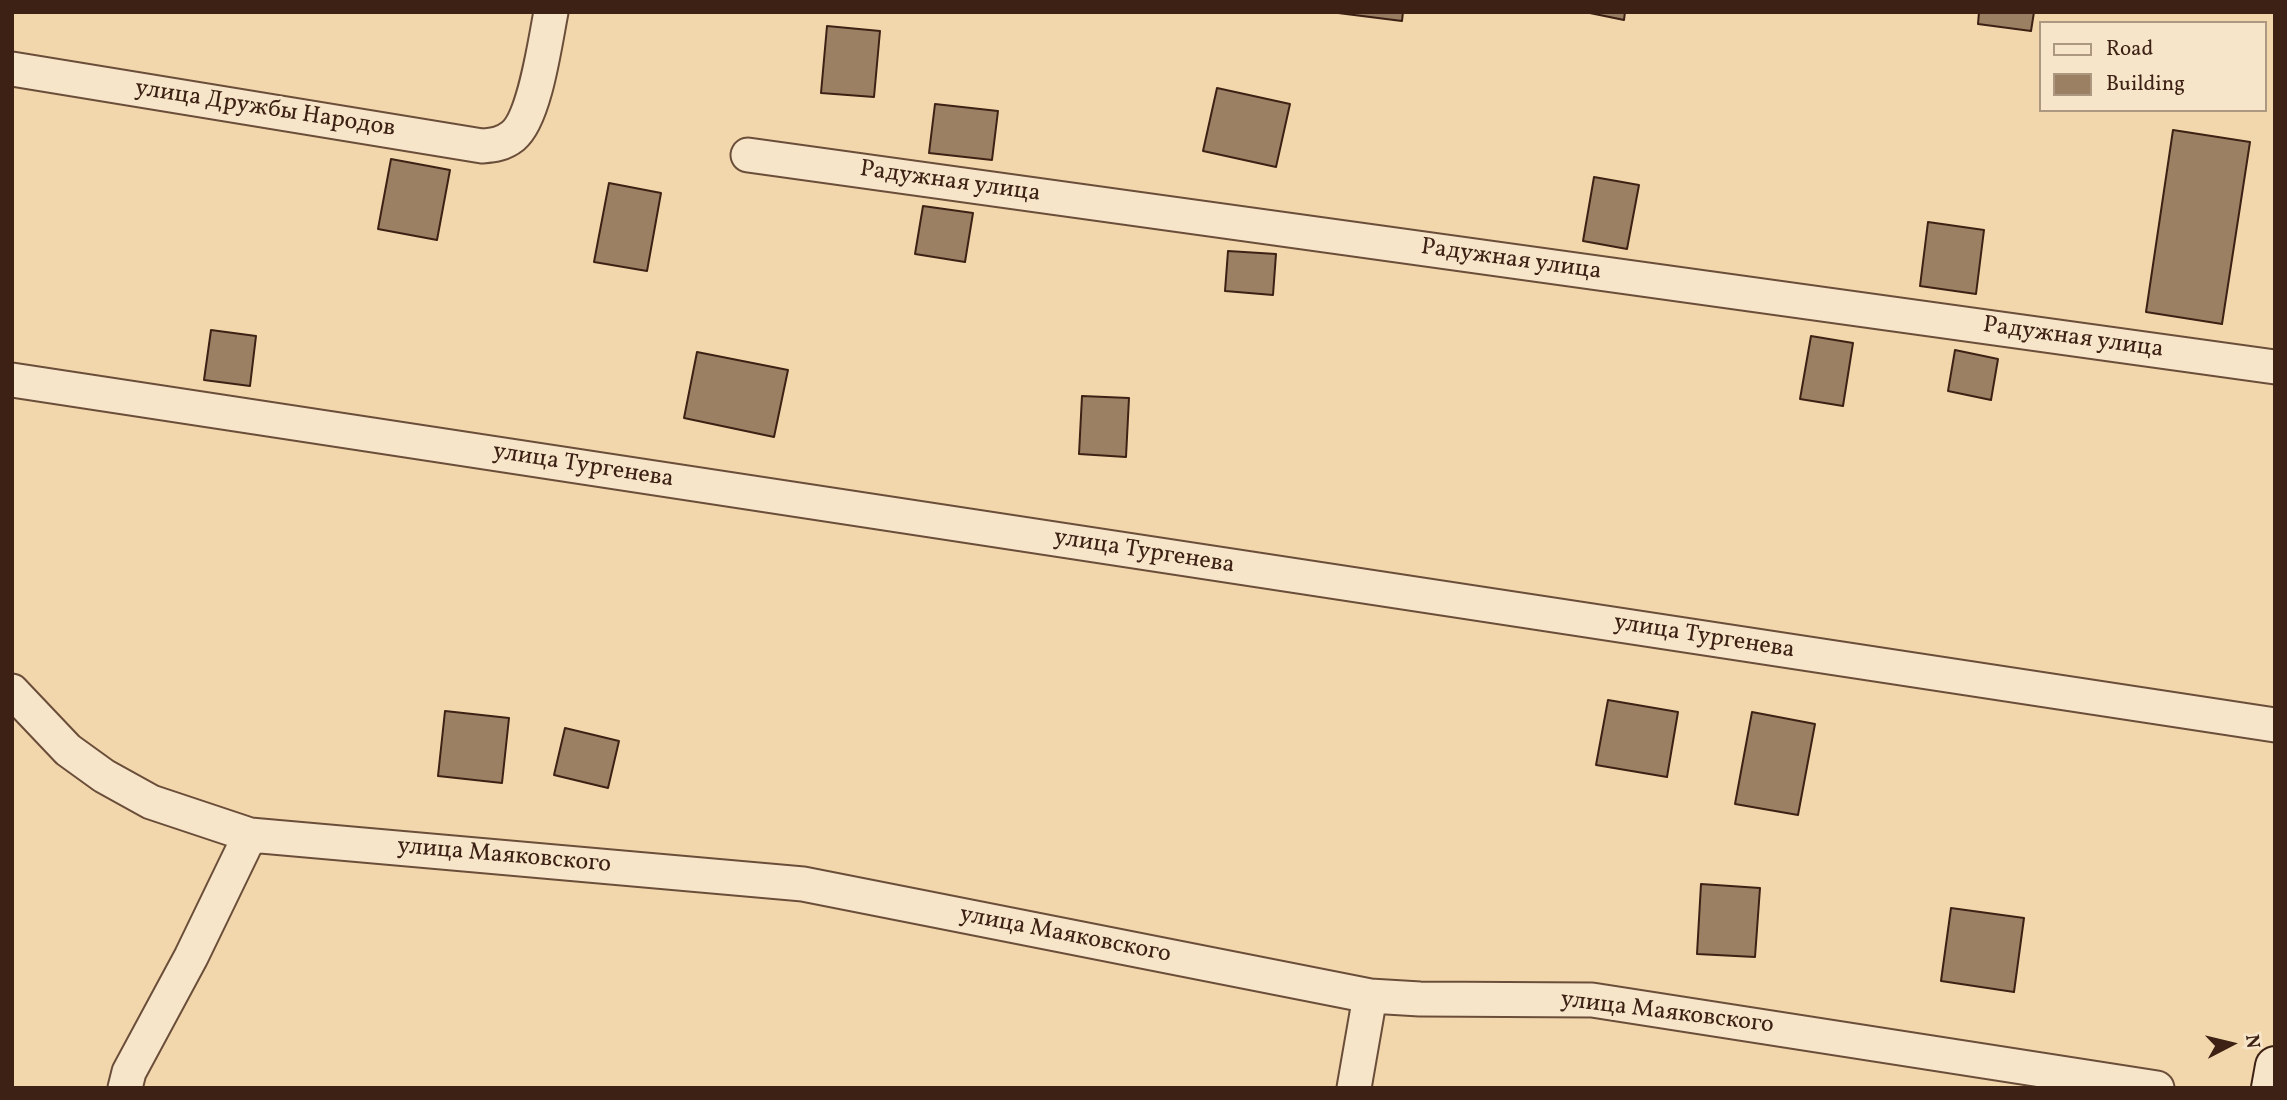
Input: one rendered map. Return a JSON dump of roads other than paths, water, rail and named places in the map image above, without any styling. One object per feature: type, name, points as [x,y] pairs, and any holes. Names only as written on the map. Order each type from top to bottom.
[{"type":"main road","points":[[2271,1088],[2275,1066]]},
{"type":"street","name":"улица Дружбы Народов","points":[[12,69],[482,146],[500,144],[515,135],[529,109],[551,12]]},
{"type":"street","name":"Радужная улица","points":[[748,155],[2275,367]]},
{"type":"street","name":"улица Тургенева","points":[[12,380],[2275,725]]},
{"type":"street","name":"улица Маяковского","points":[[12,691],[68,750],[104,776],[151,802],[250,835],[803,884],[1370,996],[1592,1000],[2157,1088]]},
{"type":"street","points":[[125,1088],[129,1072],[191,957],[250,835]]},
{"type":"street","points":[[1354,1088],[1370,996]]}]
